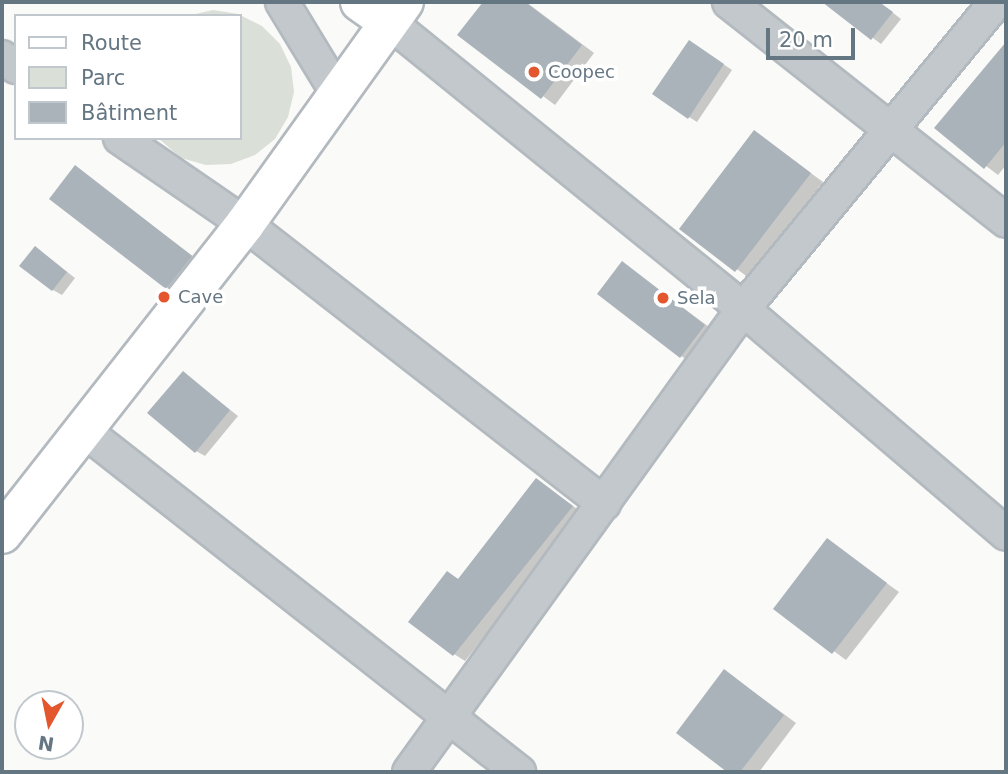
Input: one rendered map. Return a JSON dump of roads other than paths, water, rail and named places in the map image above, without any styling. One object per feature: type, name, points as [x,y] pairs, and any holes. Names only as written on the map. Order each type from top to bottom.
[{"type":"street","points":[[282,2],[338,94]]},
{"type":"street","points":[[729,2],[1006,221]]},
{"type":"street","points":[[409,772],[743,309],[889,127],[996,2]]},
{"type":"street","points":[[6,525],[86,432],[245,224],[338,94],[384,8],[1006,534]]},
{"type":"street","points":[[123,140],[245,224],[604,503]]},
{"type":"street","points":[[86,432],[519,772]]},
{"type":"place","name":"Coopec","points":[[534,72]]},
{"type":"place","name":"Cave","points":[[164,297]]},
{"type":"place","name":"Sela","points":[[663,298]]}]
